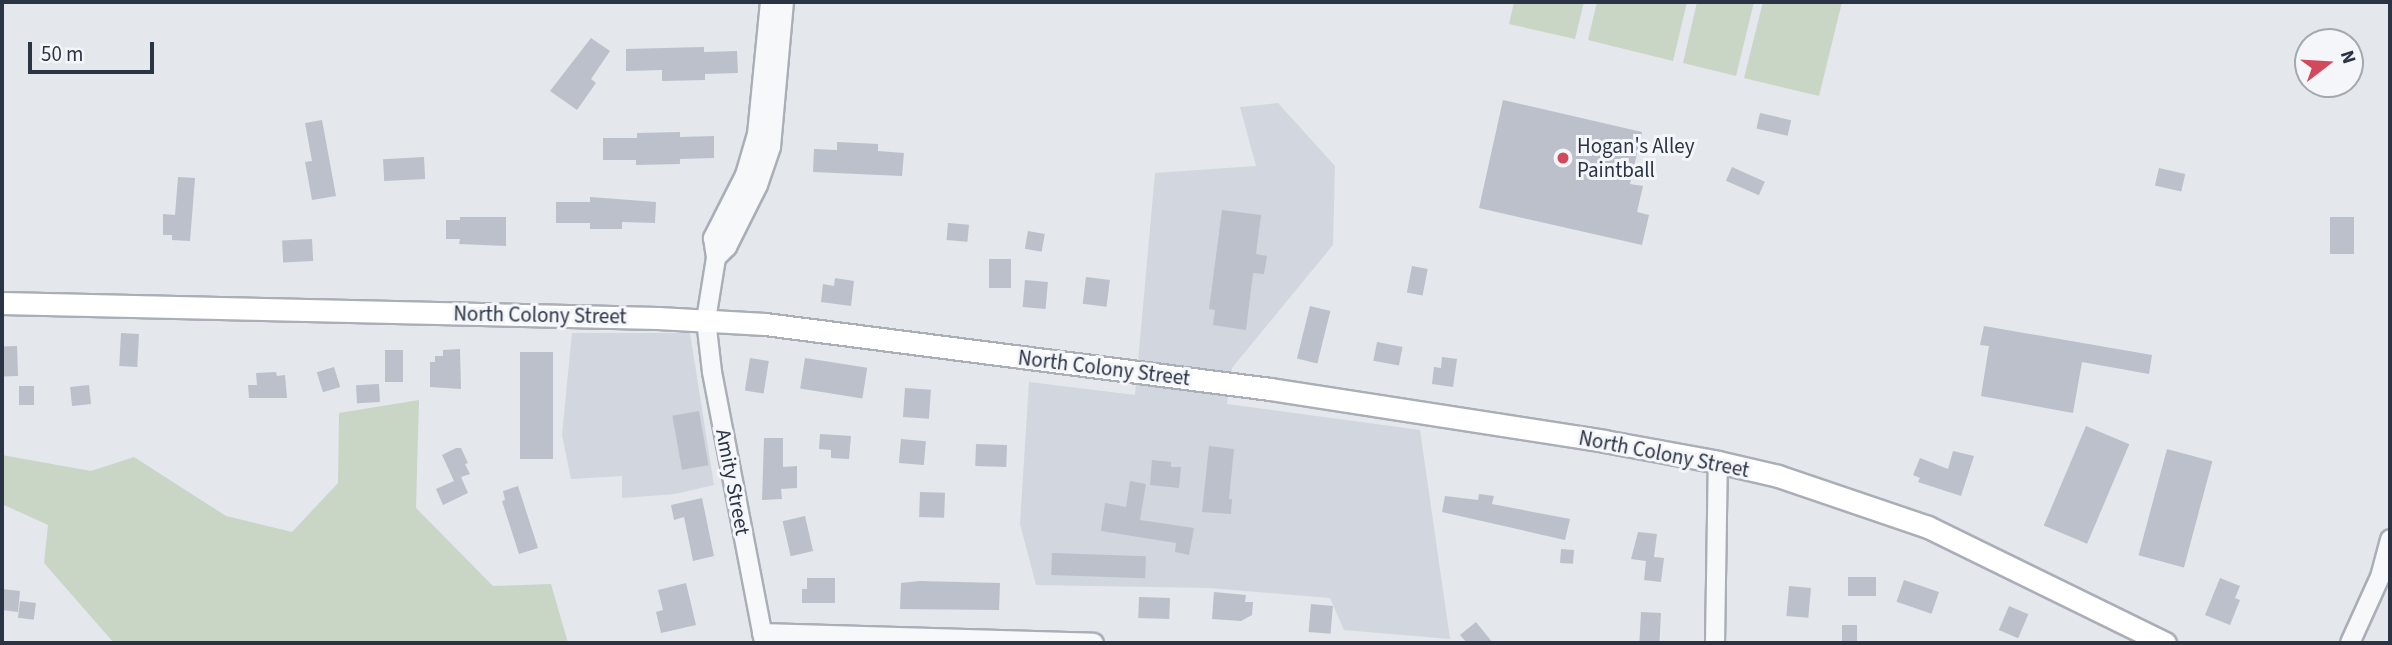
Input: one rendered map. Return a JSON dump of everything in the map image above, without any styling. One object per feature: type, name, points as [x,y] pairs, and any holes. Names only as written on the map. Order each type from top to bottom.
[{"type":"main road","name":"North Colony Street","points":[[2,303],[706,320],[824,331],[1270,389],[1718,462],[1830,492],[1928,527],[2165,643]]},
{"type":"street","points":[[767,109],[769,2]]},
{"type":"street","points":[[767,109],[784,2]]},
{"type":"street","name":"Amity Street","points":[[763,638],[715,386],[706,320],[716,258],[713,238],[745,175],[767,109]]},
{"type":"street","points":[[1714,643],[1718,462]]},
{"type":"street","points":[[2350,643],[2379,577],[2390,539]]},
{"type":"street","points":[[763,638],[1094,643]]},
{"type":"shaded area","points":[[1278,103],[1335,166],[1333,245],[1232,368],[1227,404],[1420,430],[1450,639],[1344,630],[1330,598],[1209,588],[1036,585],[1020,524],[1029,382],[1135,395],[1155,173],[1256,166],[1240,107]]},
{"type":"shaded area","points":[[572,333],[690,333],[714,485],[675,494],[622,498],[622,476],[571,479],[562,435]]},
{"type":"green space","points":[[1514,2],[1584,2],[1575,39],[1509,24]]},
{"type":"green space","points":[[1597,2],[1687,2],[1673,61],[1588,40]]},
{"type":"green space","points":[[1697,2],[1754,2],[1736,76],[1683,63]]},
{"type":"green space","points":[[1763,2],[1842,2],[1819,96],[1744,78]]},
{"type":"green space","points":[[419,400],[416,508],[493,586],[551,584],[568,643],[114,643],[44,563],[48,525],[2,504],[2,455],[91,471],[134,457],[226,516],[292,532],[338,483],[339,413]]},
{"type":"building","points":[[591,38],[610,51],[591,79],[596,83],[577,110],[550,91]]},
{"type":"building","points":[[704,47],[704,52],[737,51],[738,73],[705,74],[705,80],[662,81],[662,70],[626,71],[626,49]]},
{"type":"building","name":"Hogan's Alley Paintball","points":[[1503,100],[1642,132],[1630,184],[1643,186],[1637,212],[1649,215],[1642,245],[1479,208]]},
{"type":"building","points":[[1760,113],[1791,120],[1788,136],[1756,129]]},
{"type":"building","points":[[322,120],[336,196],[312,200],[305,162],[312,161],[305,123]]},
{"type":"building","points":[[680,132],[680,137],[714,136],[714,158],[680,159],[680,164],[636,165],[636,160],[603,160],[603,138],[637,138],[637,133]]},
{"type":"building","points":[[837,142],[878,144],[878,151],[904,153],[902,176],[813,172],[814,149],[837,150]]},
{"type":"building","points":[[424,157],[425,179],[384,181],[383,159]]},
{"type":"building","points":[[1732,167],[1765,182],[1759,195],[1726,181]]},
{"type":"building","points":[[2159,168],[2185,174],[2181,192],[2155,186]]},
{"type":"building","points":[[178,177],[195,178],[190,241],[172,240],[172,235],[163,235],[163,214],[175,215]]},
{"type":"building","points":[[590,197],[656,202],[655,223],[622,222],[622,229],[590,229],[590,223],[556,223],[556,202],[590,202]]},
{"type":"building","points":[[1222,210],[1261,215],[1256,254],[1267,256],[1264,274],[1253,273],[1246,330],[1213,325],[1215,310],[1209,309]]},
{"type":"building","points":[[460,217],[506,217],[506,246],[459,244],[460,239],[446,239],[446,220],[460,220]]},
{"type":"building","points":[[2330,217],[2354,217],[2354,254],[2330,254]]},
{"type":"building","points":[[948,223],[969,225],[967,242],[947,240]]},
{"type":"building","points":[[1028,231],[1045,234],[1042,252],[1025,249]]},
{"type":"building","points":[[312,239],[313,261],[283,263],[282,241]]},
{"type":"building","points":[[989,259],[1011,259],[1011,288],[989,288]]},
{"type":"building","points":[[1412,266],[1428,269],[1423,296],[1407,293]]},
{"type":"building","points":[[1086,277],[1110,280],[1107,307],[1083,304]]},
{"type":"building","points":[[835,278],[854,281],[851,306],[821,302],[823,284],[834,286]]},
{"type":"building","points":[[1025,280],[1048,282],[1046,309],[1023,307]]},
{"type":"building","points":[[1310,306],[1330,311],[1317,363],[1297,358]]},
{"type":"building","points":[[1984,326],[2152,355],[2149,374],[2082,362],[2073,413],[1981,396],[1989,346],[1980,345]]},
{"type":"building","points":[[121,333],[139,334],[137,367],[119,366]]},
{"type":"building","points":[[1377,342],[1403,347],[1399,366],[1373,361]]},
{"type":"building","points":[[17,346],[18,376],[3,377],[2,347]]},
{"type":"building","points":[[460,349],[461,389],[430,387],[430,362],[435,362],[435,356],[443,356],[443,350]]},
{"type":"building","points":[[385,350],[403,350],[403,382],[385,382]]},
{"type":"building","points":[[520,352],[553,352],[553,459],[520,459]]},
{"type":"building","points":[[1442,357],[1457,359],[1453,387],[1432,384],[1434,367],[1441,368]]},
{"type":"building","points":[[750,358],[769,361],[764,394],[745,391]]},
{"type":"building","points":[[805,358],[867,368],[862,398],[800,389]]},
{"type":"building","points":[[334,367],[340,387],[323,392],[317,372]]},
{"type":"building","points":[[276,372],[277,376],[285,375],[287,398],[249,398],[248,385],[257,385],[256,373]]},
{"type":"building","points":[[379,384],[380,402],[357,403],[356,385]]},
{"type":"building","points":[[89,385],[91,404],[72,406],[70,387]]},
{"type":"building","points":[[19,386],[34,386],[34,405],[19,405]]},
{"type":"building","points":[[905,388],[931,390],[929,419],[903,417]]},
{"type":"building","points":[[699,411],[709,465],[682,470],[672,416]]},
{"type":"building","points":[[2086,426],[2129,444],[2087,544],[2044,525]]},
{"type":"building","points":[[820,434],[851,436],[849,459],[831,458],[831,450],[819,449]]},
{"type":"building","points":[[764,438],[783,438],[783,467],[797,466],[797,488],[781,489],[782,499],[762,500]]},
{"type":"building","points":[[901,439],[926,441],[924,465],[899,463]]},
{"type":"building","points":[[976,444],[1007,445],[1006,467],[975,466]]},
{"type":"building","points":[[1209,446],[1234,449],[1229,499],[1232,499],[1231,514],[1202,512]]},
{"type":"building","points":[[461,448],[468,463],[465,464],[470,474],[461,477],[468,493],[443,505],[436,489],[454,481],[442,455]]},
{"type":"building","points":[[2167,449],[2212,461],[2184,567],[2139,555]]},
{"type":"building","points":[[1953,451],[1974,456],[1961,496],[1918,482],[1920,478],[1913,475],[1920,458],[1948,469]]},
{"type":"building","points":[[1152,460],[1171,462],[1171,467],[1181,467],[1179,488],[1150,485]]},
{"type":"building","points":[[1130,481],[1146,484],[1140,520],[1194,528],[1189,555],[1175,552],[1176,543],[1101,531],[1105,503],[1126,507]]},
{"type":"building","points":[[518,486],[538,548],[519,554],[502,501],[505,500],[503,491]]},
{"type":"building","points":[[920,492],[945,493],[944,518],[919,517]]},
{"type":"building","points":[[1479,494],[1494,496],[1492,504],[1570,519],[1565,540],[1442,512],[1445,496],[1478,500]]},
{"type":"building","points":[[702,498],[714,556],[693,561],[684,517],[674,520],[671,505]]},
{"type":"building","points":[[805,516],[813,551],[791,556],[783,521]]},
{"type":"building","points":[[1638,532],[1657,534],[1654,557],[1664,558],[1661,582],[1644,580],[1646,561],[1631,559]]},
{"type":"building","points":[[1561,549],[1574,550],[1573,564],[1560,563]]},
{"type":"building","points":[[1052,553],[1146,556],[1145,578],[1051,575]]},
{"type":"building","points":[[1848,577],[1876,577],[1876,596],[1848,596]]},
{"type":"building","points":[[807,578],[835,578],[835,603],[802,603],[802,589],[807,589]]},
{"type":"building","points":[[2220,578],[2240,586],[2235,598],[2240,600],[2230,625],[2205,615]]},
{"type":"building","points":[[1904,580],[1939,592],[1931,614],[1897,602]]},
{"type":"building","points":[[686,583],[696,625],[661,633],[656,612],[663,610],[658,590]]},
{"type":"building","points":[[901,583],[1000,583],[999,610],[900,609]]},
{"type":"building","points":[[1789,586],[1811,588],[1808,618],[1786,616]]},
{"type":"building","points":[[2,589],[20,591],[18,612],[2,610]]},
{"type":"building","points":[[1214,592],[1246,595],[1245,602],[1253,602],[1252,615],[1241,621],[1212,619]]},
{"type":"building","points":[[1139,597],[1170,598],[1169,619],[1138,618]]},
{"type":"building","points":[[20,601],[36,603],[34,620],[18,618]]},
{"type":"building","points":[[1311,604],[1333,606],[1330,634],[1309,632]]},
{"type":"building","points":[[2009,606],[2028,614],[2018,638],[1999,630]]},
{"type":"building","points":[[1641,612],[1661,613],[1659,643],[1639,643]]},
{"type":"building","points":[[1476,622],[1493,643],[1467,643],[1460,635]]},
{"type":"building","points":[[1842,625],[1857,625],[1857,643],[1842,643]]},
{"type":"place","name":"Hogan's Alley Paintball","points":[[1563,158]]}]
